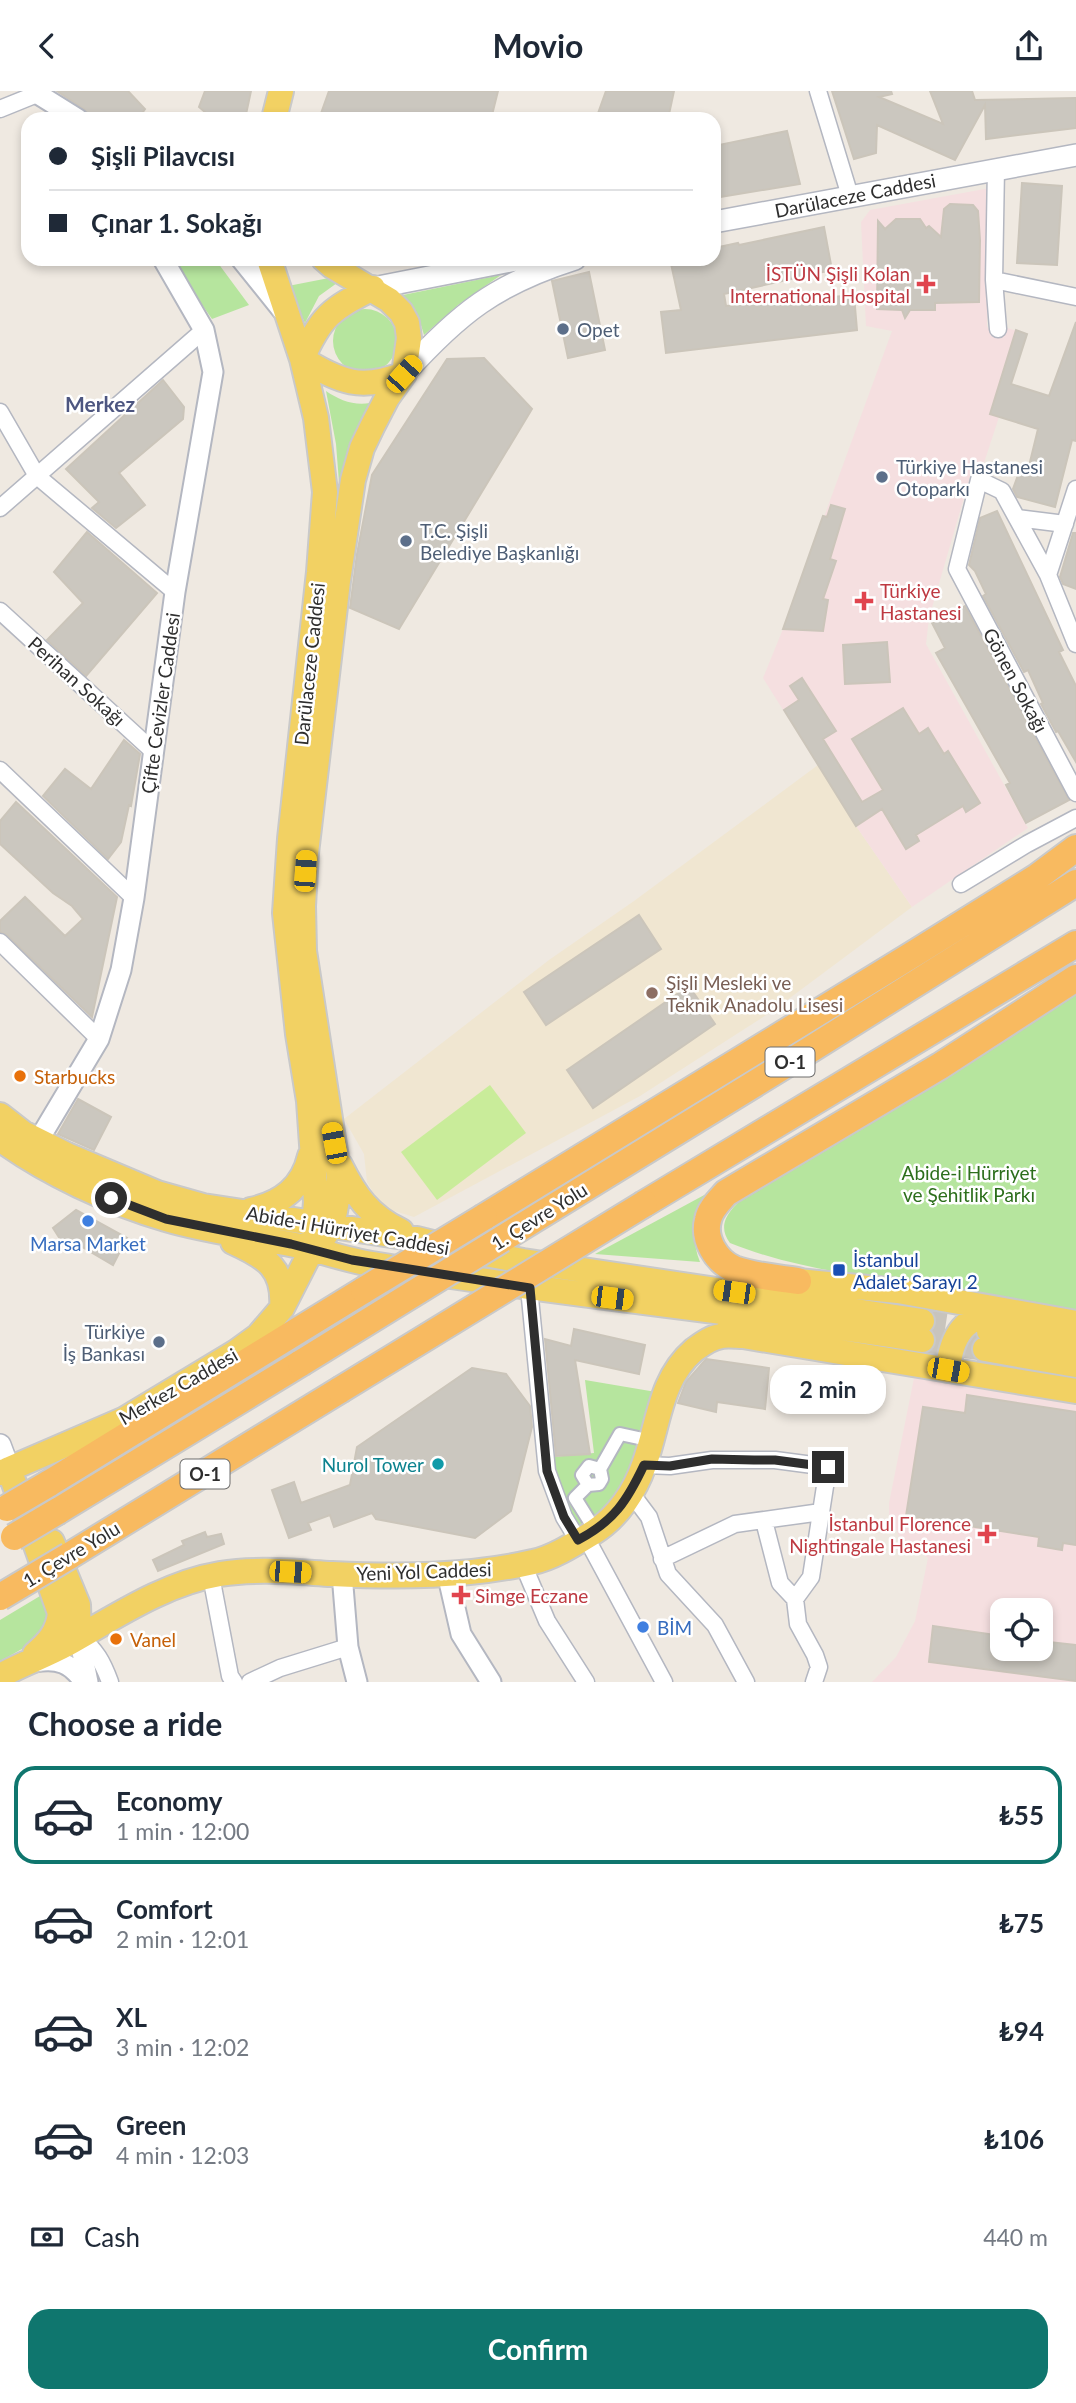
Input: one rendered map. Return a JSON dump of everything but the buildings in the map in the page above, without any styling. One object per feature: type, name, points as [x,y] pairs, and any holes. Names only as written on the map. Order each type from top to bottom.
[{"type":"highway","points":[[2,1511],[717,1076],[1037,877],[1076,848]]},
{"type":"highway","points":[[1037,877],[1076,858]]},
{"type":"highway","name":"1. Çevre Yolu","points":[[7,1541],[808,1051],[1076,883]]},
{"type":"highway","name":"1. Çevre Yolu","points":[[0,1597],[1076,944]]},
{"type":"highway","points":[[644,1204],[700,1180],[788,1134],[1076,968]]},
{"type":"highway","points":[[798,1281],[733,1268],[717,1255],[707,1232],[713,1207],[726,1193],[940,1066],[1076,978]]},
{"type":"main road","points":[[276,112],[283,91]]},
{"type":"main road","points":[[283,91],[288,112]]},
{"type":"main road","name":"Darülaceze Caddesi","points":[[721,221],[1076,155]]},
{"type":"main road","points":[[272,266],[302,359],[333,377],[358,384],[386,381],[404,374],[409,338],[407,323],[390,300],[332,266]]},
{"type":"main road","points":[[302,359],[332,310],[373,288],[485,266]]},
{"type":"main road","name":"Darülaceze Caddesi","points":[[322,1224],[337,1205],[338,1160],[326,1100],[304,951],[303,906],[306,853],[352,480],[362,448],[387,398],[432,342],[491,295],[527,276],[555,266]]},
{"type":"main road","name":"Darülaceze Caddesi","points":[[302,359],[316,418],[325,492],[285,913],[298,1034],[309,1101],[315,1195],[322,1224]]},
{"type":"main road","name":"Abide-i Hürriyet Caddesi","points":[[0,1115],[23,1133],[33,1149],[89,1189],[166,1219],[312,1248],[370,1264],[538,1289],[828,1325],[922,1331],[523,1261],[453,1248],[417,1238],[203,1206],[157,1193],[33,1149],[0,1139]]},
{"type":"main road","points":[[244,1212],[265,1207],[290,1192],[303,1176],[311,1150]]},
{"type":"main road","points":[[338,1160],[357,1199],[370,1212],[387,1224],[417,1238]]},
{"type":"main road","points":[[312,1248],[322,1224]]},
{"type":"main road","points":[[197,1226],[264,1258],[279,1278],[282,1308]]},
{"type":"main road","points":[[312,1248],[357,1229]]},
{"type":"main road","name":"Merkez Caddesi","points":[[4,1471],[125,1419],[236,1352],[258,1335],[282,1308],[312,1248]]},
{"type":"main road","points":[[523,1261],[605,1261],[766,1282],[798,1281],[898,1291],[1076,1323]]},
{"type":"main road","points":[[538,1289],[595,1308],[743,1336],[1076,1391]]},
{"type":"main road","points":[[898,1291],[916,1300],[926,1309],[937,1330],[933,1348],[926,1356],[916,1362],[902,1363]]},
{"type":"main road","points":[[948,1370],[953,1340],[964,1328],[982,1314],[1003,1310]]},
{"type":"main road","points":[[964,1328],[962,1335],[967,1355],[986,1377]]},
{"type":"main road","name":"Yeni Yol Caddesi","points":[[24,1663],[79,1637],[127,1609],[171,1589],[211,1576],[264,1570],[342,1574],[447,1573],[497,1569],[534,1562],[555,1553],[584,1531],[596,1531],[618,1511],[631,1493],[644,1465],[664,1392],[673,1374],[687,1356],[702,1344],[721,1336],[743,1336]]},
{"type":"main road","points":[[1076,1347],[987,1340],[1076,1365]]},
{"type":"main road","points":[[0,1445],[4,1471],[60,1613],[54,1635],[24,1663],[0,1676]]},
{"type":"main road","points":[[60,1448],[36,1471],[32,1487],[33,1496],[76,1598],[80,1621],[79,1637]]},
{"type":"main road","points":[[76,1598],[93,1610],[127,1609]]},
{"type":"street","points":[[818,91],[850,196]]},
{"type":"street","points":[[0,109],[35,93]]},
{"type":"street","points":[[35,93],[50,112]]},
{"type":"street","points":[[35,93],[66,112]]},
{"type":"street","points":[[996,168],[994,280],[998,329]]},
{"type":"street","name":"Çifte Cevizler Caddesi","points":[[33,1149],[99,1039],[121,969],[134,898],[175,592],[213,372],[204,331],[167,266]]},
{"type":"street","points":[[247,266],[287,316]]},
{"type":"street","points":[[994,280],[1076,297]]},
{"type":"street","points":[[0,508],[204,331]]},
{"type":"street","points":[[0,412],[37,476],[175,592]]},
{"type":"street","name":"Gönen Sokağı","points":[[1076,644],[1048,575],[1002,491],[979,480],[957,569],[1076,793]]},
{"type":"street","points":[[1048,575],[1076,489]]},
{"type":"street","points":[[1017,518],[1065,524]]},
{"type":"street","name":"Perihan Sokağı","points":[[0,611],[153,751]]},
{"type":"street","points":[[0,769],[134,898]]},
{"type":"street","points":[[961,884],[1027,843],[1076,818]]},
{"type":"street","points":[[0,941],[99,1039]]},
{"type":"street","points":[[538,1289],[547,1471],[564,1517],[584,1531]]},
{"type":"street","points":[[643,1439],[620,1434],[600,1468],[595,1466],[584,1470],[582,1475],[588,1485],[575,1498],[589,1543],[664,1682]]},
{"type":"street","points":[[644,1465],[670,1466],[712,1459],[775,1460],[828,1467],[811,1577],[795,1599]]},
{"type":"street","points":[[631,1493],[649,1517],[668,1574],[715,1625],[746,1682]]},
{"type":"street","points":[[662,1559],[736,1524],[821,1512]]},
{"type":"street","points":[[764,1521],[780,1583],[795,1599],[798,1624],[819,1667],[814,1682]]},
{"type":"street","points":[[523,1564],[547,1621],[586,1682]]},
{"type":"street","points":[[447,1573],[461,1634],[491,1682]]},
{"type":"street","points":[[342,1574],[348,1647],[357,1682]]},
{"type":"street","points":[[211,1576],[230,1676],[234,1682]]},
{"type":"street","points":[[79,1637],[86,1682]]},
{"type":"street","points":[[79,1637],[100,1657],[110,1682]]},
{"type":"street","points":[[250,1682],[283,1675],[348,1647]]},
{"type":"street","points":[[24,1663],[47,1660],[68,1664],[86,1682]]},
{"type":"shaded area","name":"Türkiye Hastanesi","points":[[990,188],[987,326],[989,330],[1007,328],[1027,334],[1011,384],[1076,404],[1076,437],[1075,441],[999,417],[981,472],[972,470],[929,618],[926,644],[1028,828],[912,907],[856,826],[763,678],[892,331],[866,326],[861,222],[870,210]]},
{"type":"shaded area","name":"Şişli Mesleki ve Teknik Anadolu Lisesi","points":[[818,765],[912,907],[771,1012],[640,1096],[414,1217],[391,1210],[377,1199],[367,1182],[364,1154],[344,1119],[549,960],[634,901]]},
{"type":"shaded area","name":"İstanbul Florence Nightingale Hastanesi","points":[[914,1378],[1076,1400],[1076,1682],[872,1682],[896,1657],[915,1621],[928,1558],[901,1540],[889,1515],[889,1503]]},
{"type":"green space","points":[[175,266],[220,266],[249,305],[212,319]]},
{"type":"green space","points":[[501,275],[458,305],[424,335],[418,315],[403,295]]},
{"type":"green space","points":[[329,278],[337,283],[319,296],[305,323],[288,286]]},
{"type":"green space","points":[[365,309],[383,315],[391,323],[397,341],[391,359],[383,367],[365,373],[347,367],[339,359],[333,341],[339,323],[347,315]]},
{"type":"green space","points":[[326,391],[358,404],[370,403],[340,495],[336,444]]},
{"type":"green space","name":"Abide-i Hürriyet ve Şehitlik Parkı","points":[[1076,983],[1076,1311],[984,1293],[818,1268],[789,1262],[730,1243],[724,1228],[725,1221],[732,1209],[749,1193]]},
{"type":"green space","points":[[490,1085],[526,1133],[437,1200],[401,1152]]},
{"type":"green space","points":[[708,1193],[699,1210],[695,1226],[695,1244],[700,1262],[595,1254]]},
{"type":"green space","points":[[585,1380],[656,1392],[637,1455],[623,1485],[601,1514],[577,1531],[565,1506],[553,1457],[594,1453]]},
{"type":"green space","points":[[45,1593],[49,1618],[45,1627],[31,1643],[0,1661],[0,1620]]},
{"type":"tunnel","points":[[922,1321],[981,1330]]},
{"type":"tunnel","points":[[922,1340],[985,1349]]},
{"type":"place","name":"İSTÜN Şişli Kolan International Hospital","points":[[926,284]]},
{"type":"place","name":"Opet","points":[[563,329]]},
{"type":"place","name":"Türkiye Hastanesi Otoparkı","points":[[882,477]]},
{"type":"place","name":"T.C. Şişli Belediye Başkanlığı","points":[[406,541]]},
{"type":"place","name":"Türkiye Hastanesi","points":[[864,601]]},
{"type":"place","name":"Şişli Mesleki ve Teknik Anadolu Lisesi","points":[[652,993]]},
{"type":"place","name":"Starbucks","points":[[20,1076]]},
{"type":"place","name":"Marsa Market","points":[[88,1221]]},
{"type":"place","name":"İstanbul Adalet Sarayı 2","points":[[839,1270]]},
{"type":"place","name":"Türkiye İş Bankası","points":[[159,1342]]},
{"type":"place","name":"Nurol Tower","points":[[438,1464]]},
{"type":"place","name":"İstanbul Florence Nightingale Hastanesi","points":[[987,1534]]},
{"type":"place","name":"Simge Eczane","points":[[461,1595]]},
{"type":"place","name":"BİM","points":[[643,1627]]},
{"type":"place","name":"Vanel","points":[[116,1639]]},
{"type":"district","name":"Merkez","points":[[100,403]]},
{"type":"route","points":[[111,1198],[166,1219],[312,1248],[370,1264],[530,1288],[547,1471],[553,1493],[578,1540],[596,1531],[618,1511],[631,1493],[644,1465],[670,1466],[712,1459],[775,1460],[828,1467]]}]
